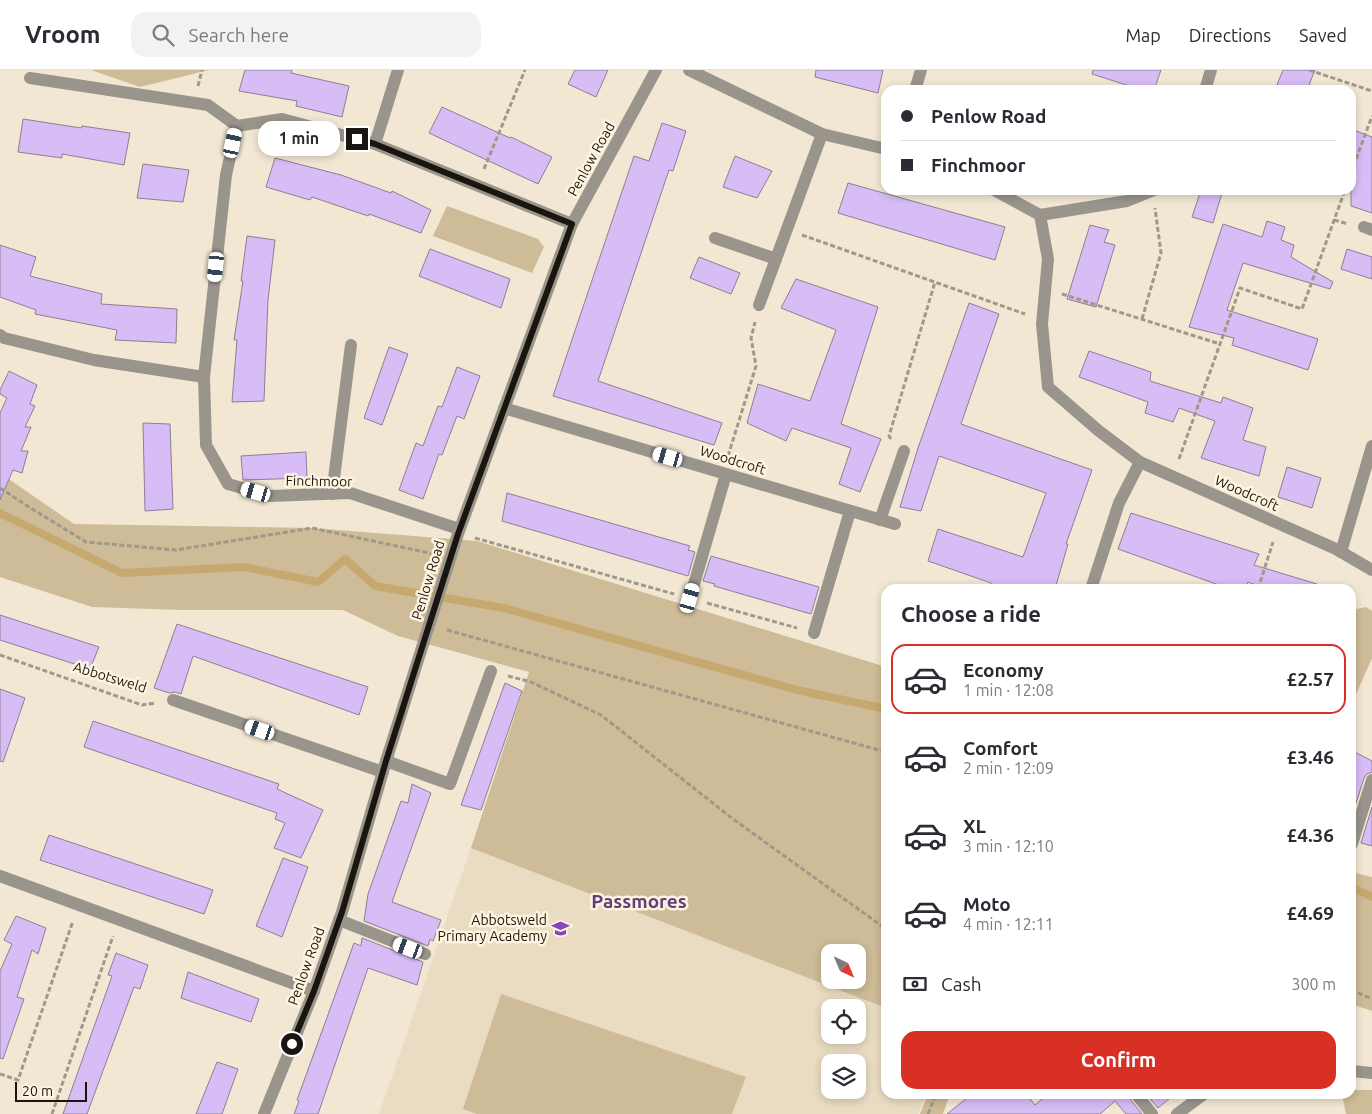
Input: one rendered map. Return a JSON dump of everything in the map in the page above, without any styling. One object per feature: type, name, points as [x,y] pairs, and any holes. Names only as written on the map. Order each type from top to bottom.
[{"type":"street","points":[[375,144],[398,70]]},
{"type":"street","name":"Penlow Road","points":[[264,1114],[314,991],[339,920],[384,766],[459,531],[572,224],[656,70]]},
{"type":"street","points":[[689,70],[822,134],[881,148]]},
{"type":"street","points":[[916,85],[921,70]]},
{"type":"street","points":[[1206,85],[1211,70]]},
{"type":"street","points":[[30,78],[208,106],[237,126],[282,119],[375,144],[572,224]]},
{"type":"street","name":"Finchmoor","points":[[237,126],[226,175],[204,377],[206,445],[228,484],[270,496],[350,493],[459,531]]},
{"type":"street","points":[[759,305],[822,134]]},
{"type":"street","points":[[1003,195],[1040,215],[1128,201],[1142,195]]},
{"type":"street","name":"Woodcroft","points":[[1040,215],[1048,259],[1042,320],[1048,387],[1098,431],[1140,462],[1341,552],[1372,570]]},
{"type":"street","points":[[715,238],[776,258]]},
{"type":"street","points":[[0,335],[4,338],[94,360],[204,377]]},
{"type":"street","points":[[332,494],[351,344]]},
{"type":"street","name":"Woodcroft","points":[[504,408],[895,524]]},
{"type":"street","points":[[1341,552],[1372,446]]},
{"type":"street","points":[[880,520],[904,451]]},
{"type":"street","points":[[1093,584],[1119,503],[1140,462]]},
{"type":"street","points":[[690,598],[724,473]]},
{"type":"street","points":[[814,633],[850,511]]},
{"type":"street","points":[[173,700],[384,766],[450,784],[491,671]]},
{"type":"street","points":[[1356,831],[1372,780]]},
{"type":"street","points":[[0,876],[314,991]]},
{"type":"street","points":[[339,920],[425,954]]},
{"type":"street","points":[[1356,1071],[1372,1073]]},
{"type":"street","points":[[1140,1099],[1152,1114]]},
{"type":"street","points":[[1177,1114],[1197,1099]]},
{"type":"path","points":[[478,186],[525,70]]},
{"type":"path","points":[[1309,70],[1354,85]]},
{"type":"path","points":[[1356,86],[1372,91]]},
{"type":"path","points":[[1356,159],[1372,116]]},
{"type":"path","points":[[1142,319],[1161,253],[1154,195]]},
{"type":"path","points":[[1172,477],[1240,288],[1302,309],[1343,195]]},
{"type":"path","points":[[787,230],[1042,320]]},
{"type":"path","points":[[904,451],[889,436],[935,282]]},
{"type":"path","points":[[1045,289],[1220,344]]},
{"type":"path","points":[[724,473],[756,366],[751,338],[759,305]]},
{"type":"path","points":[[0,488],[86,542],[176,550],[312,528],[450,558]]},
{"type":"path","points":[[1260,584],[1279,524]]},
{"type":"path","points":[[459,531],[814,633]]},
{"type":"path","points":[[429,625],[881,751]]},
{"type":"path","name":"Abbotsweld","points":[[0,655],[142,705],[173,700]]},
{"type":"path","points":[[0,662],[5,657]]},
{"type":"path","points":[[491,671],[531,682],[601,716],[733,820],[881,925]]},
{"type":"path","points":[[0,1074],[18,1080],[78,904]]},
{"type":"path","points":[[52,1114],[119,919]]},
{"type":"path","points":[[1356,992],[1372,999]]},
{"type":"path","points":[[928,1114],[934,1099]]},
{"type":"shaded area","points":[[91,70],[209,70],[140,87]]},
{"type":"shaded area","points":[[447,206],[538,239],[544,247],[532,273],[433,236]]},
{"type":"shaded area","points":[[0,473],[74,524],[312,528],[477,541],[881,665],[881,1006],[837,989],[866,989],[866,944],[821,944],[821,983],[471,848],[529,672],[398,636],[343,610],[183,610],[92,607],[0,577]]},
{"type":"shaded area","points":[[1366,607],[1372,611],[1372,658],[1356,695],[1356,610]]},
{"type":"shaded area","name":"Abbotsweld Primary Academy","points":[[471,848],[821,983],[821,989],[837,989],[863,999],[821,999],[821,1044],[866,1044],[866,1000],[881,1006],[881,1099],[924,1099],[918,1114],[379,1114]]},
{"type":"shaded area","points":[[1356,873],[1372,877],[1372,1011],[1356,1006]]},
{"type":"shaded area","points":[[501,994],[746,1077],[732,1114],[477,1114],[463,1109]]},
{"type":"shaded area","points":[[1356,1090],[1372,1090],[1372,1114],[1346,1114],[1343,1099],[1356,1099]]},
{"type":"shaded area","points":[[926,1099],[948,1099],[943,1114],[920,1114]]},
{"type":"building","points":[[245,70],[292,70],[291,73],[349,86],[342,117],[296,106],[297,101],[239,91]]},
{"type":"building","points":[[575,70],[608,70],[596,97],[568,84]]},
{"type":"building","points":[[816,70],[883,70],[878,93],[815,77]]},
{"type":"building","points":[[1093,70],[1161,70],[1156,85],[1126,85],[1092,74]]},
{"type":"building","points":[[1283,70],[1315,70],[1309,85],[1277,85]]},
{"type":"building","points":[[442,107],[552,157],[538,184],[429,133]]},
{"type":"building","points":[[23,119],[130,133],[124,165],[62,154],[62,158],[18,152]]},
{"type":"building","points":[[662,123],[686,131],[673,171],[669,170],[598,381],[722,423],[714,445],[553,396],[634,156],[649,161]]},
{"type":"building","points":[[1356,131],[1372,137],[1372,213],[1351,206],[1351,195],[1356,195]]},
{"type":"building","points":[[735,156],[772,171],[757,198],[723,187]]},
{"type":"building","points":[[275,158],[341,175],[391,193],[392,191],[431,210],[421,233],[369,214],[368,216],[312,197],[310,200],[266,187]]},
{"type":"building","points":[[143,164],[189,170],[183,202],[137,198]]},
{"type":"building","points":[[848,183],[881,192],[881,195],[891,195],[1005,227],[995,260],[838,213]]},
{"type":"building","points":[[1199,195],[1221,195],[1213,223],[1192,217]]},
{"type":"building","points":[[1267,221],[1285,227],[1281,240],[1294,245],[1291,257],[1333,282],[1330,289],[1243,263],[1227,310],[1318,339],[1308,370],[1232,345],[1234,338],[1189,327],[1223,224],[1262,237]]},
{"type":"building","points":[[1090,225],[1109,230],[1104,242],[1115,245],[1096,307],[1067,299]]},
{"type":"building","points":[[247,236],[275,240],[268,300],[264,401],[232,402],[237,340],[234,340],[243,281],[241,281]]},
{"type":"building","points":[[0,245],[36,257],[30,276],[102,294],[101,304],[177,309],[176,343],[115,340],[117,330],[35,314],[36,310],[0,297]]},
{"type":"building","points":[[430,249],[510,279],[501,308],[419,276]]},
{"type":"building","points":[[1347,249],[1372,257],[1372,279],[1341,269]]},
{"type":"building","points":[[699,257],[740,273],[731,294],[690,278]]},
{"type":"building","points":[[796,279],[878,307],[841,424],[881,439],[860,492],[839,484],[851,448],[792,428],[786,441],[747,423],[758,384],[810,401],[836,330],[781,308]]},
{"type":"building","points":[[969,303],[999,314],[961,424],[1092,470],[1066,544],[1068,544],[1056,584],[991,584],[928,561],[938,529],[1023,557],[1046,493],[939,456],[921,511],[900,507],[918,448]]},
{"type":"building","points":[[389,347],[408,354],[382,425],[364,418]]},
{"type":"building","points":[[1089,351],[1151,372],[1150,381],[1221,403],[1223,397],[1253,408],[1243,440],[1266,447],[1259,476],[1201,458],[1215,421],[1179,408],[1173,422],[1145,413],[1148,402],[1079,377]]},
{"type":"building","points":[[457,367],[480,376],[464,419],[457,416],[442,455],[439,454],[423,499],[399,490],[416,443],[423,446],[438,406],[442,407]]},
{"type":"building","points":[[9,371],[37,385],[30,404],[35,406],[25,427],[31,427],[21,451],[28,451],[22,473],[13,470],[0,500],[0,413],[7,398],[0,394],[0,390]]},
{"type":"building","points":[[143,423],[170,424],[173,509],[145,511]]},
{"type":"building","points":[[306,452],[307,478],[243,480],[241,456]]},
{"type":"building","points":[[1287,467],[1321,478],[1312,508],[1278,497]]},
{"type":"building","points":[[507,493],[690,546],[688,550],[695,552],[688,576],[502,521]]},
{"type":"building","points":[[1131,513],[1259,554],[1254,565],[1317,584],[1253,584],[1248,582],[1247,584],[1216,584],[1118,549]]},
{"type":"building","points":[[711,556],[819,587],[811,614],[714,586],[715,584],[703,581]]},
{"type":"building","points":[[0,615],[99,647],[90,669],[0,640]]},
{"type":"building","points":[[177,624],[368,687],[359,715],[193,656],[181,694],[169,693],[154,688]]},
{"type":"building","points":[[505,683],[522,691],[481,810],[461,805]]},
{"type":"building","points":[[0,689],[25,698],[3,762],[0,761]]},
{"type":"building","points":[[93,721],[279,784],[277,789],[323,810],[301,858],[274,848],[285,823],[275,819],[277,813],[84,747]]},
{"type":"building","points":[[1356,753],[1372,761],[1372,772],[1364,778],[1356,803]]},
{"type":"building","points":[[412,784],[431,793],[392,902],[441,920],[433,941],[430,939],[428,946],[364,921],[368,894],[401,801],[408,803]]},
{"type":"building","points":[[1372,807],[1372,846],[1361,843]]},
{"type":"building","points":[[49,835],[213,890],[204,914],[40,860]]},
{"type":"building","points":[[283,858],[308,867],[282,937],[256,926]]},
{"type":"building","points":[[16,916],[46,928],[38,954],[32,950],[17,997],[24,999],[3,1059],[0,1058],[0,971],[12,944],[4,940]]},
{"type":"building","points":[[362,938],[423,962],[417,985],[368,968],[318,1114],[294,1114],[299,1101],[297,1100],[354,943],[361,946]]},
{"type":"building","points":[[116,953],[148,965],[140,989],[134,987],[87,1114],[63,1114],[112,976],[108,975]]},
{"type":"building","points":[[188,972],[259,999],[251,1022],[181,998]]},
{"type":"building","points":[[217,1062],[238,1069],[222,1114],[196,1114]]},
{"type":"building","points":[[966,1099],[1030,1099],[1035,1105],[1042,1099],[1130,1099],[1142,1114],[1126,1114],[1115,1101],[1100,1114],[947,1114]]},
{"type":"building","points":[[1150,1099],[1169,1099],[1158,1108]]},
{"type":"waterway","points":[[0,513],[122,573],[244,567],[318,582],[345,559],[375,586],[504,608],[797,690],[881,708]]},
{"type":"waterway","points":[[1356,889],[1372,897]]},
{"type":"place","name":"Abbotsweld Primary Academy","points":[[561,928]]},
{"type":"district","name":"Passmores","points":[[639,901]]},
{"type":"route","points":[[292,1044],[314,991],[342,912],[386,761],[458,534],[572,224],[375,144],[357,139]]}]
